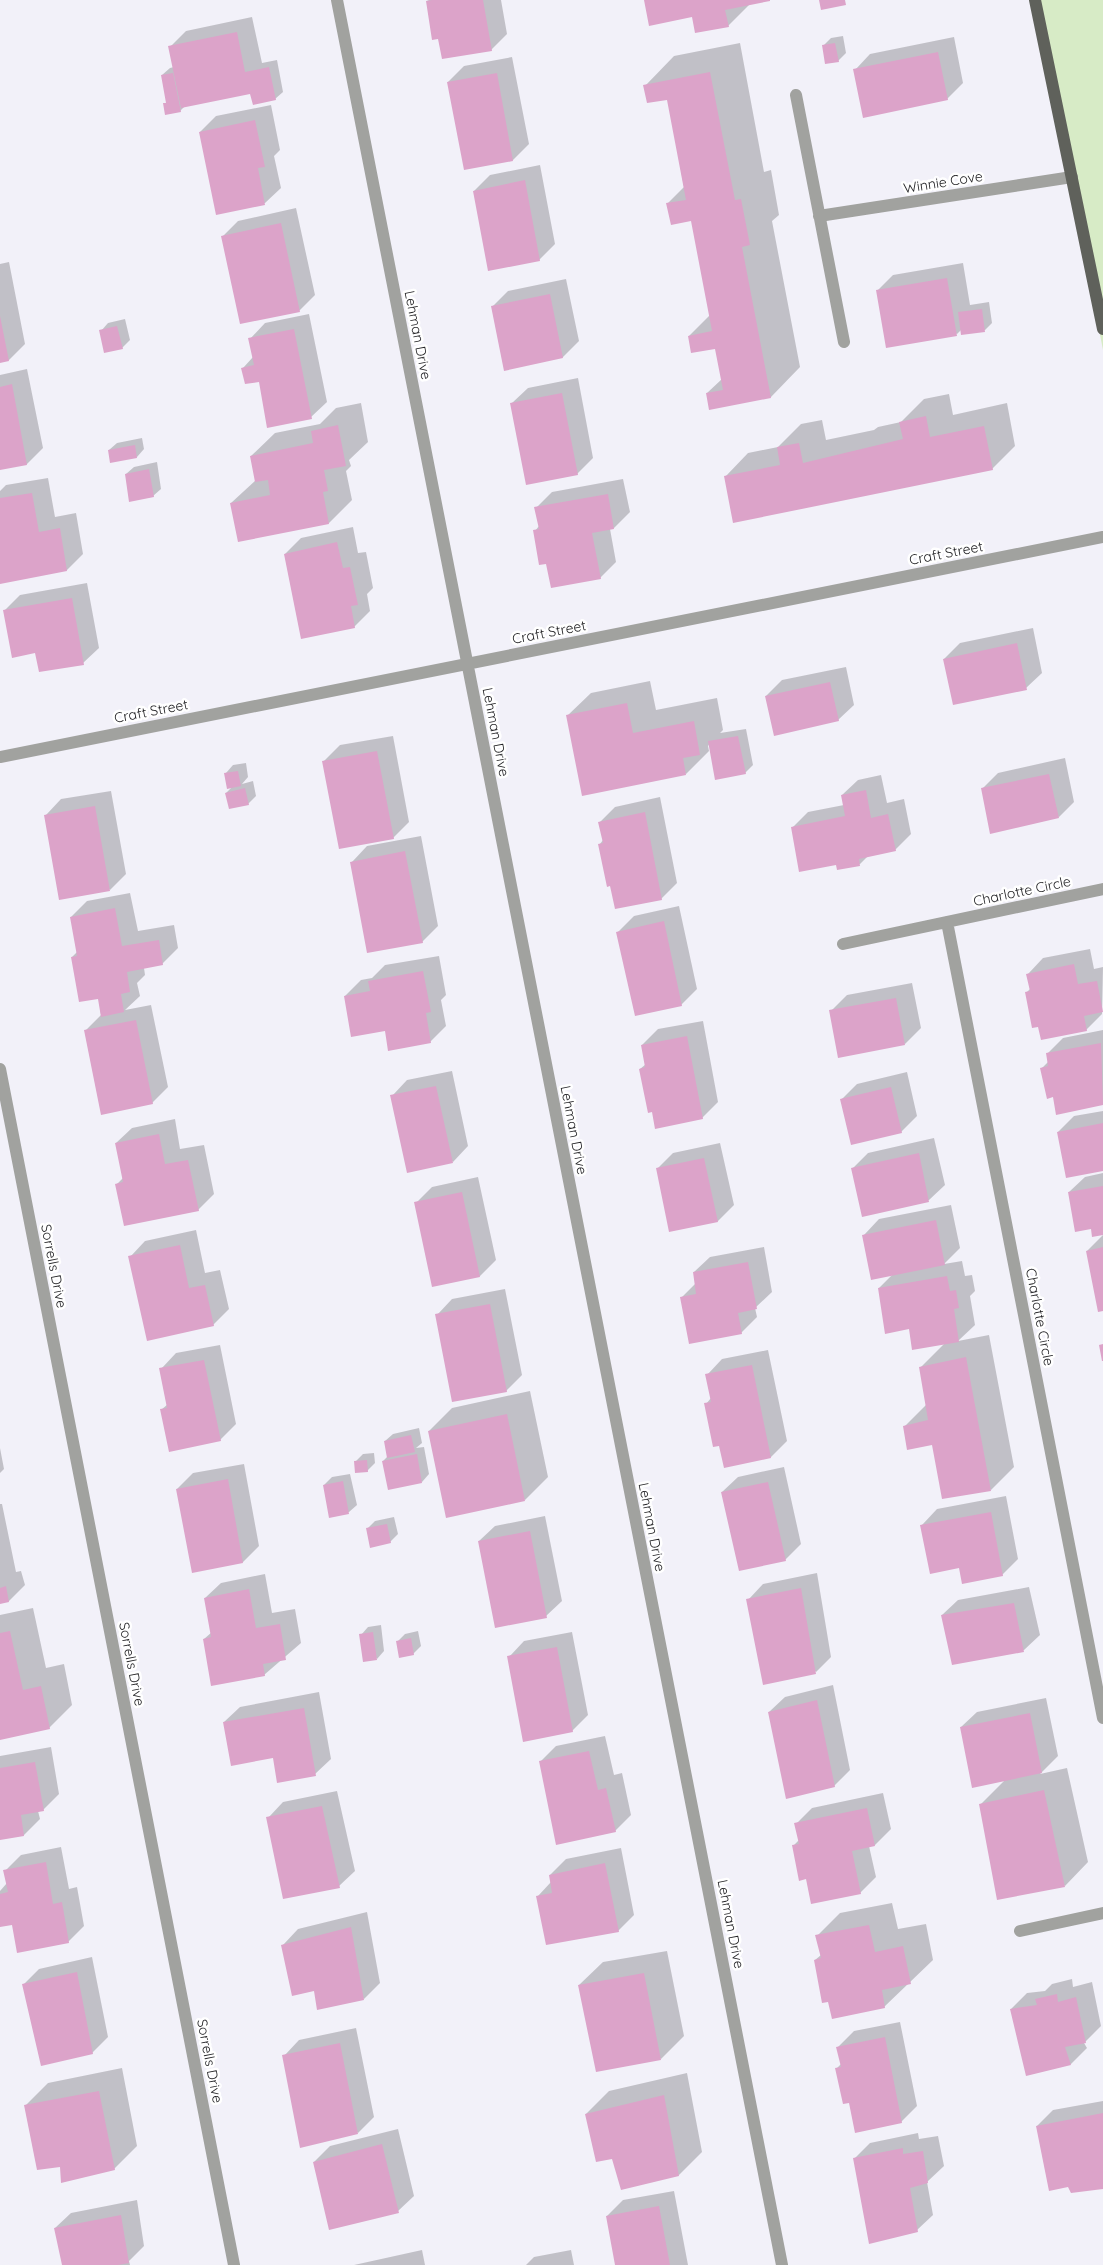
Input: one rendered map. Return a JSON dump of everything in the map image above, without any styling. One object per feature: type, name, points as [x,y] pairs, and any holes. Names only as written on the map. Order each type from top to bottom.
[{"type":"main road","points":[[1035,0],[1103,329]]},
{"type":"street","name":"Lehman Drive","points":[[337,0],[782,2265]]},
{"type":"street","points":[[796,96],[844,342]]},
{"type":"street","name":"Winnie Cove","points":[[819,216],[1072,177]]},
{"type":"street","name":"Craft Street","points":[[0,756],[1103,537]]},
{"type":"street","name":"Charlotte Circle","points":[[843,944],[1103,889]]},
{"type":"street","name":"Charlotte Circle","points":[[947,922],[1103,1718]]},
{"type":"street","name":"Sorrells Drive","points":[[0,1068],[234,2265]]},
{"type":"street","points":[[1020,1930],[1103,1913]]},
{"type":"green space","points":[[1034,0],[1103,0],[1103,350]]},
{"type":"building","points":[[483,0],[492,51],[442,59],[438,39],[432,40],[426,1]]},
{"type":"building","points":[[644,0],[770,1],[725,10],[729,27],[695,33],[692,17],[649,26]]},
{"type":"building","points":[[819,0],[845,0],[846,5],[821,10]]},
{"type":"building","points":[[237,32],[245,72],[269,67],[276,100],[253,105],[250,94],[181,108],[168,46]]},
{"type":"building","points":[[835,43],[839,62],[825,64],[822,45]]},
{"type":"building","points":[[938,52],[948,100],[863,118],[853,69]]},
{"type":"building","points":[[710,72],[735,200],[741,199],[750,245],[742,247],[771,398],[709,410],[706,393],[723,390],[715,349],[691,353],[688,336],[712,331],[691,221],[671,225],[666,203],[686,200],[667,100],[647,103],[643,85]]},
{"type":"building","points":[[173,73],[181,112],[165,115],[163,103],[166,103],[161,75]]},
{"type":"building","points":[[497,73],[513,161],[464,170],[447,82]]},
{"type":"building","points":[[255,120],[265,167],[258,168],[265,205],[216,215],[199,132]]},
{"type":"building","points":[[525,180],[540,261],[488,271],[473,191]]},
{"type":"building","points":[[281,223],[300,312],[240,324],[221,236]]},
{"type":"building","points":[[947,278],[957,336],[886,348],[876,290]]},
{"type":"building","points":[[550,294],[563,358],[504,371],[491,306]]},
{"type":"building","points":[[982,309],[985,332],[961,335],[958,312]]},
{"type":"building","points":[[0,316],[9,361],[0,363]]},
{"type":"building","points":[[117,326],[123,349],[104,353],[99,330]]},
{"type":"building","points":[[294,329],[312,419],[267,428],[259,382],[245,384],[241,368],[254,365],[248,338]]},
{"type":"building","points":[[12,384],[27,465],[0,470],[0,387]]},
{"type":"building","points":[[562,393],[578,475],[526,485],[510,403]]},
{"type":"building","points":[[926,416],[930,437],[984,426],[993,470],[733,523],[724,476],[780,465],[777,447],[799,443],[803,463],[903,439],[899,422]]},
{"type":"building","points":[[338,425],[346,466],[324,470],[328,491],[323,492],[329,524],[238,542],[230,503],[270,495],[268,480],[255,482],[250,456],[313,443],[311,431]]},
{"type":"building","points":[[135,445],[137,458],[110,463],[108,450]]},
{"type":"building","points":[[149,469],[154,497],[129,502],[125,474]]},
{"type":"building","points":[[32,493],[39,532],[60,528],[67,571],[0,584],[0,498]]},
{"type":"building","points":[[608,494],[614,529],[592,533],[601,579],[551,588],[546,564],[539,565],[533,530],[539,529],[534,507]]},
{"type":"building","points":[[337,542],[343,568],[350,567],[358,605],[351,606],[355,628],[301,639],[284,554]]},
{"type":"building","points":[[72,598],[84,665],[39,672],[35,653],[12,658],[3,610]]},
{"type":"building","points":[[1017,643],[1027,690],[953,705],[943,659]]},
{"type":"building","points":[[830,682],[839,721],[774,736],[765,696]]},
{"type":"building","points":[[627,703],[633,733],[694,721],[700,755],[683,758],[686,775],[582,796],[566,715]]},
{"type":"building","points":[[738,736],[746,774],[715,780],[708,741]]},
{"type":"building","points":[[377,751],[394,839],[339,849],[322,761]]},
{"type":"building","points":[[238,771],[241,786],[227,789],[224,773]]},
{"type":"building","points":[[1049,774],[1059,818],[990,834],[981,788]]},
{"type":"building","points":[[245,788],[249,805],[229,809],[225,793]]},
{"type":"building","points":[[866,790],[871,818],[888,814],[896,851],[859,859],[860,866],[837,870],[836,865],[799,872],[791,827],[845,816],[841,795]]},
{"type":"building","points":[[95,806],[110,891],[59,900],[44,815]]},
{"type":"building","points":[[645,812],[662,900],[615,909],[610,886],[607,887],[598,844],[603,843],[598,822]]},
{"type":"building","points":[[405,851],[423,943],[367,953],[350,862]]},
{"type":"building","points":[[115,908],[122,946],[159,940],[163,965],[127,972],[130,992],[121,994],[124,1012],[101,1017],[98,999],[79,1002],[71,957],[77,956],[70,917]]},
{"type":"building","points":[[664,921],[682,1006],[635,1016],[616,932]]},
{"type":"building","points":[[1074,964],[1078,984],[1097,981],[1103,1012],[1084,1016],[1087,1031],[1041,1040],[1038,1027],[1032,1028],[1025,992],[1030,991],[1026,974]]},
{"type":"building","points":[[423,971],[431,1012],[426,1013],[431,1043],[388,1051],[385,1031],[351,1037],[344,996],[370,991],[368,981]]},
{"type":"building","points":[[896,998],[905,1045],[838,1058],[829,1010]]},
{"type":"building","points":[[136,1020],[153,1104],[101,1115],[84,1030]]},
{"type":"building","points":[[687,1036],[703,1119],[655,1129],[652,1112],[648,1113],[639,1069],[645,1067],[641,1045]]},
{"type":"building","points":[[1101,1043],[1103,1105],[1056,1115],[1053,1097],[1047,1099],[1040,1068],[1048,1066],[1046,1053]]},
{"type":"building","points":[[436,1086],[453,1163],[407,1173],[390,1095]]},
{"type":"building","points":[[891,1087],[902,1133],[851,1145],[840,1099]]},
{"type":"building","points":[[1103,1123],[1103,1171],[1066,1178],[1057,1132]]},
{"type":"building","points":[[159,1134],[165,1164],[188,1160],[199,1211],[124,1226],[115,1184],[123,1182],[115,1143]]},
{"type":"building","points":[[919,1153],[929,1202],[862,1217],[851,1168]]},
{"type":"building","points":[[704,1158],[718,1222],[669,1232],[656,1168]]},
{"type":"building","points":[[1103,1186],[1103,1235],[1092,1237],[1091,1229],[1075,1232],[1068,1192]]},
{"type":"building","points":[[462,1192],[480,1277],[432,1287],[414,1202]]},
{"type":"building","points":[[936,1220],[945,1265],[871,1280],[862,1235]]},
{"type":"building","points":[[180,1245],[189,1288],[205,1285],[214,1326],[147,1341],[128,1256]]},
{"type":"building","points":[[1103,1247],[1103,1311],[1098,1312],[1086,1251]]},
{"type":"building","points":[[748,1262],[757,1309],[738,1313],[742,1334],[689,1344],[680,1297],[696,1294],[693,1272]]},
{"type":"building","points":[[947,1276],[950,1291],[956,1290],[959,1308],[954,1309],[959,1342],[912,1350],[909,1329],[885,1334],[878,1288]]},
{"type":"building","points":[[490,1304],[507,1392],[452,1402],[435,1314]]},
{"type":"building","points":[[1103,1344],[1103,1361],[1102,1361],[1099,1345]]},
{"type":"building","points":[[966,1357],[991,1491],[942,1499],[932,1445],[907,1450],[903,1426],[928,1420],[919,1367]]},
{"type":"building","points":[[204,1360],[221,1441],[169,1452],[160,1409],[167,1408],[159,1368]]},
{"type":"building","points":[[752,1365],[771,1458],[724,1468],[719,1446],[713,1447],[704,1403],[711,1402],[705,1374]]},
{"type":"building","points":[[507,1414],[525,1501],[446,1518],[428,1431]]},
{"type":"building","points":[[411,1435],[415,1452],[387,1458],[384,1441]]},
{"type":"building","points":[[417,1454],[422,1483],[388,1490],[382,1461]]},
{"type":"building","points":[[367,1460],[368,1472],[355,1473],[354,1461]]},
{"type":"building","points":[[228,1479],[243,1563],[192,1573],[176,1489]]},
{"type":"building","points":[[343,1481],[349,1514],[329,1518],[323,1485]]},
{"type":"building","points":[[768,1482],[786,1561],[739,1571],[721,1492]]},
{"type":"building","points":[[991,1512],[1003,1576],[962,1584],[959,1568],[930,1574],[920,1525]]},
{"type":"building","points":[[387,1524],[391,1543],[370,1548],[366,1528]]},
{"type":"building","points":[[530,1531],[547,1618],[495,1628],[478,1541]]},
{"type":"building","points":[[6,1586],[9,1602],[0,1604],[0,1588]]},
{"type":"building","points":[[801,1588],[816,1674],[763,1685],[746,1599]]},
{"type":"building","points":[[249,1589],[256,1628],[280,1624],[286,1660],[263,1664],[265,1676],[211,1686],[203,1639],[211,1637],[204,1598]]},
{"type":"building","points":[[1014,1603],[1024,1652],[952,1665],[941,1615]]},
{"type":"building","points":[[10,1631],[23,1690],[41,1686],[50,1729],[0,1740],[0,1633]]},
{"type":"building","points":[[373,1632],[377,1660],[363,1662],[359,1634]]},
{"type":"building","points":[[411,1638],[414,1655],[399,1658],[396,1641]]},
{"type":"building","points":[[557,1647],[573,1732],[523,1742],[507,1656]]},
{"type":"building","points":[[817,1700],[835,1787],[786,1799],[768,1712]]},
{"type":"building","points":[[304,1708],[316,1776],[277,1783],[273,1758],[231,1766],[223,1722]]},
{"type":"building","points":[[1030,1713],[1042,1773],[972,1788],[960,1727]]},
{"type":"building","points":[[589,1751],[598,1790],[606,1788],[616,1832],[556,1845],[539,1761]]},
{"type":"building","points":[[35,1762],[44,1811],[21,1815],[24,1836],[0,1840],[0,1768]]},
{"type":"building","points":[[1044,1790],[1065,1887],[997,1900],[979,1804]]},
{"type":"building","points":[[322,1806],[340,1888],[283,1899],[266,1817]]},
{"type":"building","points":[[867,1808],[875,1846],[852,1851],[861,1894],[811,1904],[806,1879],[799,1881],[792,1845],[799,1844],[794,1823]]},
{"type":"building","points":[[46,1862],[53,1904],[62,1902],[69,1943],[17,1953],[12,1925],[0,1927],[0,1894],[8,1892],[3,1870]]},
{"type":"building","points":[[605,1863],[619,1932],[546,1945],[536,1896],[552,1893],[549,1875]]},
{"type":"building","points":[[869,1925],[875,1952],[903,1946],[911,1984],[882,1990],[885,2008],[832,2019],[828,2002],[822,2003],[814,1960],[821,1958],[815,1935]]},
{"type":"building","points":[[351,1927],[364,2000],[317,2010],[314,1991],[292,1996],[281,1945]]},
{"type":"building","points":[[77,1972],[93,2054],[41,2066],[22,1984]]},
{"type":"building","points":[[644,1973],[661,2060],[596,2072],[578,1985]]},
{"type":"building","points":[[1057,1994],[1058,2002],[1076,1997],[1086,2043],[1065,2047],[1071,2065],[1026,2076],[1010,2009],[1037,2005],[1035,1999]]},
{"type":"building","points":[[885,2037],[902,2123],[855,2133],[849,2103],[843,2104],[835,2068],[841,2067],[836,2047]]},
{"type":"building","points":[[340,2043],[358,2134],[300,2148],[282,2055]]},
{"type":"building","points":[[99,2091],[115,2170],[61,2183],[60,2167],[37,2170],[24,2105]]},
{"type":"building","points":[[664,2095],[679,2176],[621,2190],[612,2159],[596,2162],[585,2114]]},
{"type":"building","points":[[1103,2113],[1103,2189],[1071,2193],[1068,2187],[1049,2191],[1036,2126]]},
{"type":"building","points":[[382,2144],[399,2213],[329,2230],[313,2162]]},
{"type":"building","points":[[903,2148],[903,2154],[923,2151],[928,2183],[910,2188],[918,2232],[869,2244],[853,2158]]},
{"type":"building","points":[[659,2206],[670,2265],[615,2265],[606,2216]]},
{"type":"building","points":[[121,2215],[129,2263],[118,2265],[62,2265],[54,2228]]}]
